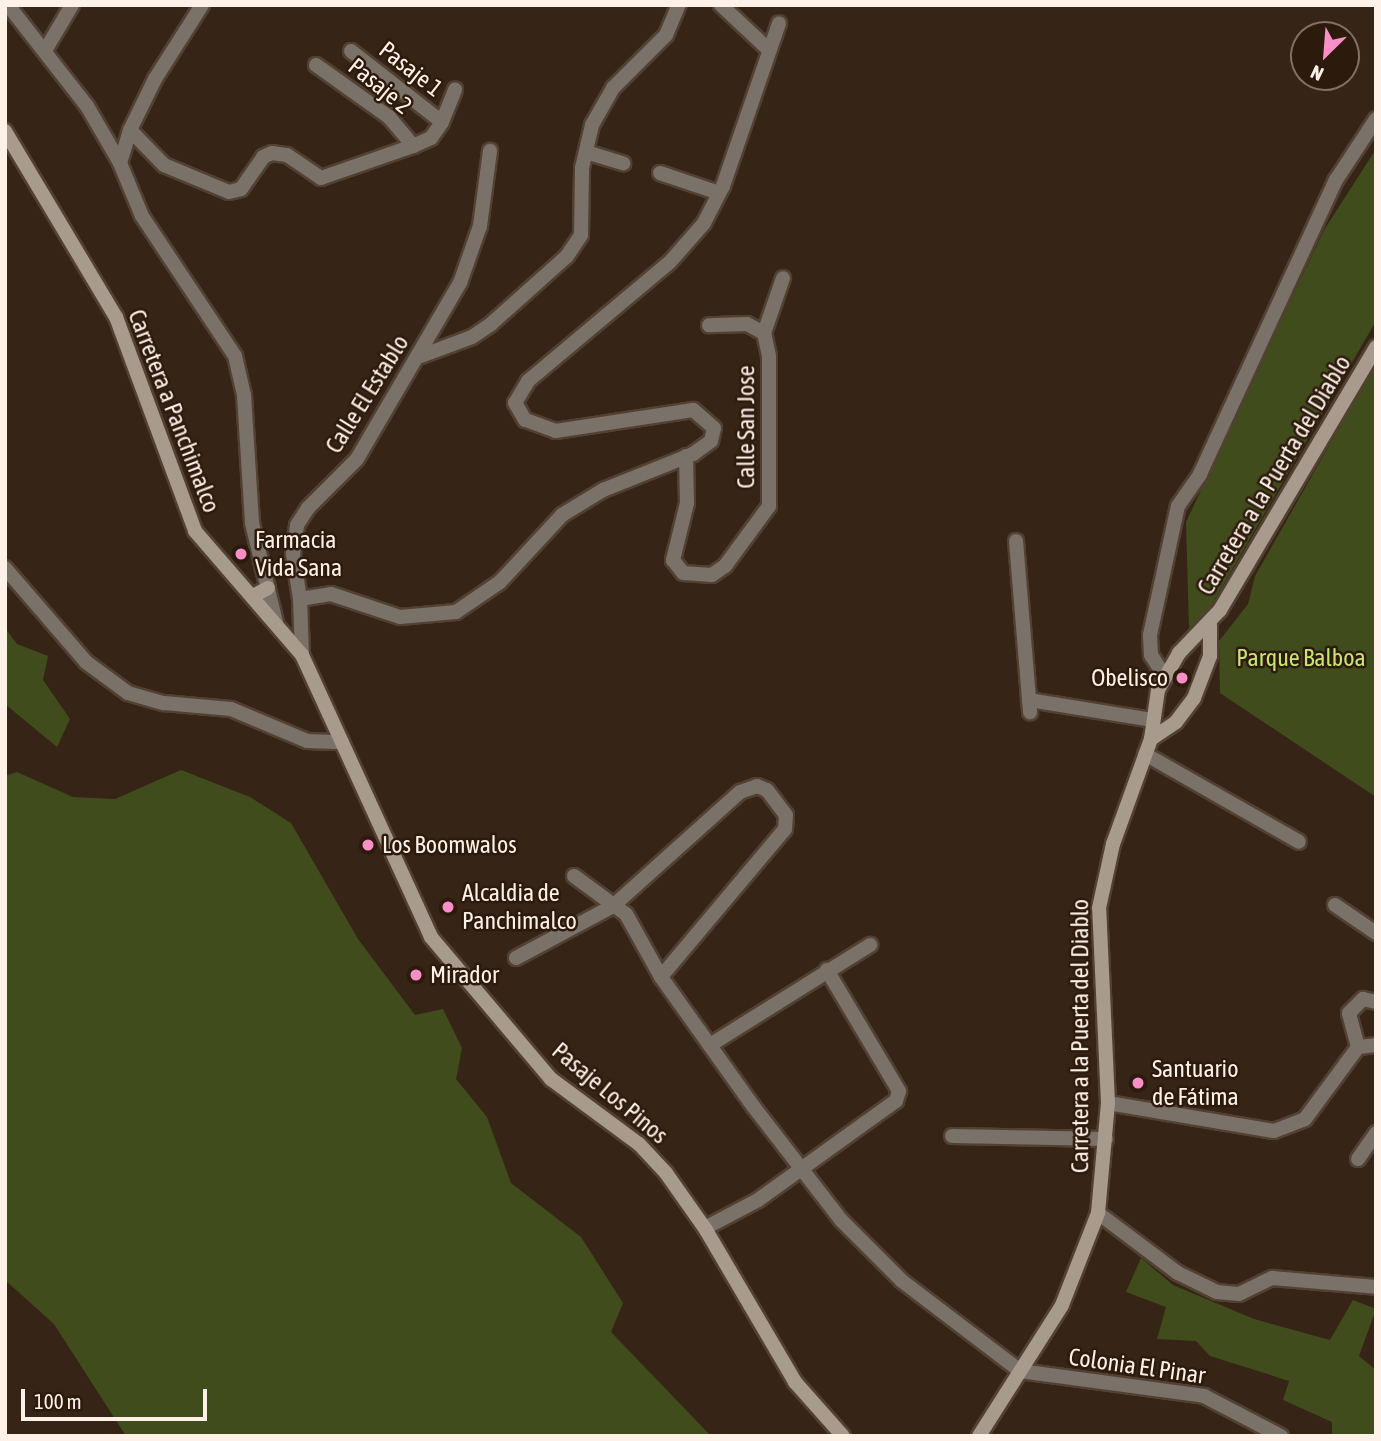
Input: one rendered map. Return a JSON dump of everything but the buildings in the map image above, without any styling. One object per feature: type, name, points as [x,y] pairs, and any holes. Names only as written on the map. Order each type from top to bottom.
[{"type":"main road","name":"Carretera a Panchimalco","points":[[5,131],[116,317],[195,531],[302,655]]},
{"type":"main road","name":"Carretera a la Puerta del Diablo","points":[[979,1436],[1062,1305],[1098,1213],[1108,1104],[1099,908],[1113,844],[1151,740],[1152,720],[1164,675],[1189,642],[1210,625],[1376,347]]},
{"type":"main road","points":[[253,596],[268,588]]},
{"type":"main road","name":"Carretera a la Puerta del Diablo","points":[[1151,740],[1175,722],[1198,691],[1210,656],[1210,625]]},
{"type":"main road","name":"Pasaje Los Pinos","points":[[302,655],[425,926],[447,959],[551,1079],[647,1151],[705,1228],[795,1382],[843,1436]]},
{"type":"street","points":[[8,5],[46,49],[88,106],[120,163],[142,216],[235,356],[246,421],[252,523],[276,622]]},
{"type":"street","points":[[46,49],[72,5]]},
{"type":"street","points":[[120,163],[130,130],[155,79],[202,5]]},
{"type":"street","points":[[421,356],[481,330],[567,256],[581,235],[586,152],[592,125],[613,88],[666,35],[679,5]]},
{"type":"street","points":[[721,5],[769,50]]},
{"type":"street","points":[[300,599],[331,594],[400,617],[456,612],[500,582],[562,515],[603,490],[705,447],[715,435],[709,421],[693,411],[556,431],[525,421],[515,403],[528,381],[670,261],[704,223],[719,193],[779,23]]},
{"type":"street","name":"Pasaje 1","points":[[351,51],[442,122]]},
{"type":"street","name":"Pasaje 2","points":[[316,65],[388,117],[413,146]]},
{"type":"street","points":[[130,130],[164,165],[229,192],[241,189],[263,157],[272,153],[287,155],[321,178],[431,138],[442,122],[455,89]]},
{"type":"street","points":[[1164,675],[1151,655],[1150,635],[1178,506],[1200,474],[1336,180],[1376,119]]},
{"type":"street","name":"Calle El Establo","points":[[302,655],[300,599],[293,554],[297,525],[308,508],[357,459],[421,356],[460,283],[480,226],[490,151]]},
{"type":"street","points":[[586,152],[623,163]]},
{"type":"street","points":[[660,173],[719,193]]},
{"type":"street","points":[[764,333],[783,278]]},
{"type":"street","name":"Calle San Jose","points":[[686,456],[687,503],[673,559],[683,573],[712,575],[725,566],[769,506],[769,356],[764,333],[747,324],[709,325]]},
{"type":"street","points":[[1016,541],[1029,706],[1152,720]]},
{"type":"street","points":[[5,568],[86,662],[128,693],[164,703],[241,711],[307,741],[342,742]]},
{"type":"street","points":[[1145,754],[1299,842]]},
{"type":"street","points":[[516,958],[613,905],[740,792],[757,786],[778,800],[786,815],[785,829],[772,849],[661,977]]},
{"type":"street","points":[[574,876],[626,914],[661,977],[841,1220],[902,1281],[1020,1371]]},
{"type":"street","points":[[1335,905],[1376,933]]},
{"type":"street","points":[[710,1045],[870,945]]},
{"type":"street","points":[[705,1228],[758,1200],[886,1112],[899,1091],[827,970]]},
{"type":"street","points":[[1358,1047],[1349,1013],[1363,999],[1376,1002]]},
{"type":"street","points":[[1108,1104],[1274,1132],[1305,1119],[1358,1047],[1376,1045]]},
{"type":"street","points":[[1358,1159],[1376,1133]]},
{"type":"street","points":[[952,1136],[1106,1139]]},
{"type":"street","points":[[1098,1213],[1178,1273],[1217,1292],[1238,1294],[1272,1278],[1376,1287]]},
{"type":"street","name":"Colonia El Pinar","points":[[1020,1371],[1042,1377],[1094,1378],[1203,1396],[1280,1436]]},
{"type":"green space","points":[[1376,149],[1376,321],[1204,618],[1189,630],[1186,522],[1324,230]]},
{"type":"green space","name":"Parque Balboa","points":[[1376,363],[1376,797],[1220,693],[1219,641],[1248,604],[1255,576]]},
{"type":"green space","points":[[5,628],[17,644],[48,656],[43,680],[70,719],[57,747],[5,704]]},
{"type":"green space","points":[[181,770],[250,797],[291,823],[358,939],[415,1015],[443,1009],[462,1048],[456,1079],[487,1117],[511,1183],[581,1237],[623,1303],[611,1332],[711,1436],[126,1436],[54,1324],[5,1280],[5,776],[17,772],[73,797],[115,799]]},
{"type":"green space","points":[[1141,1258],[1173,1285],[1254,1319],[1330,1340],[1353,1300],[1376,1309],[1359,1356],[1376,1370],[1376,1436],[1332,1436],[1332,1422],[1283,1400],[1289,1381],[1210,1356],[1196,1341],[1157,1339],[1166,1307],[1126,1292]]},
{"type":"place","name":"Farmacia Vida Sana","points":[[241,554]]},
{"type":"place","name":"Obelisco","points":[[1182,678]]},
{"type":"place","name":"Los Boomwalos","points":[[368,845]]},
{"type":"place","name":"Alcaldia de Panchimalco","points":[[448,907]]},
{"type":"place","name":"Mirador","points":[[416,975]]},
{"type":"place","name":"Santuario de Fátima","points":[[1138,1083]]}]
